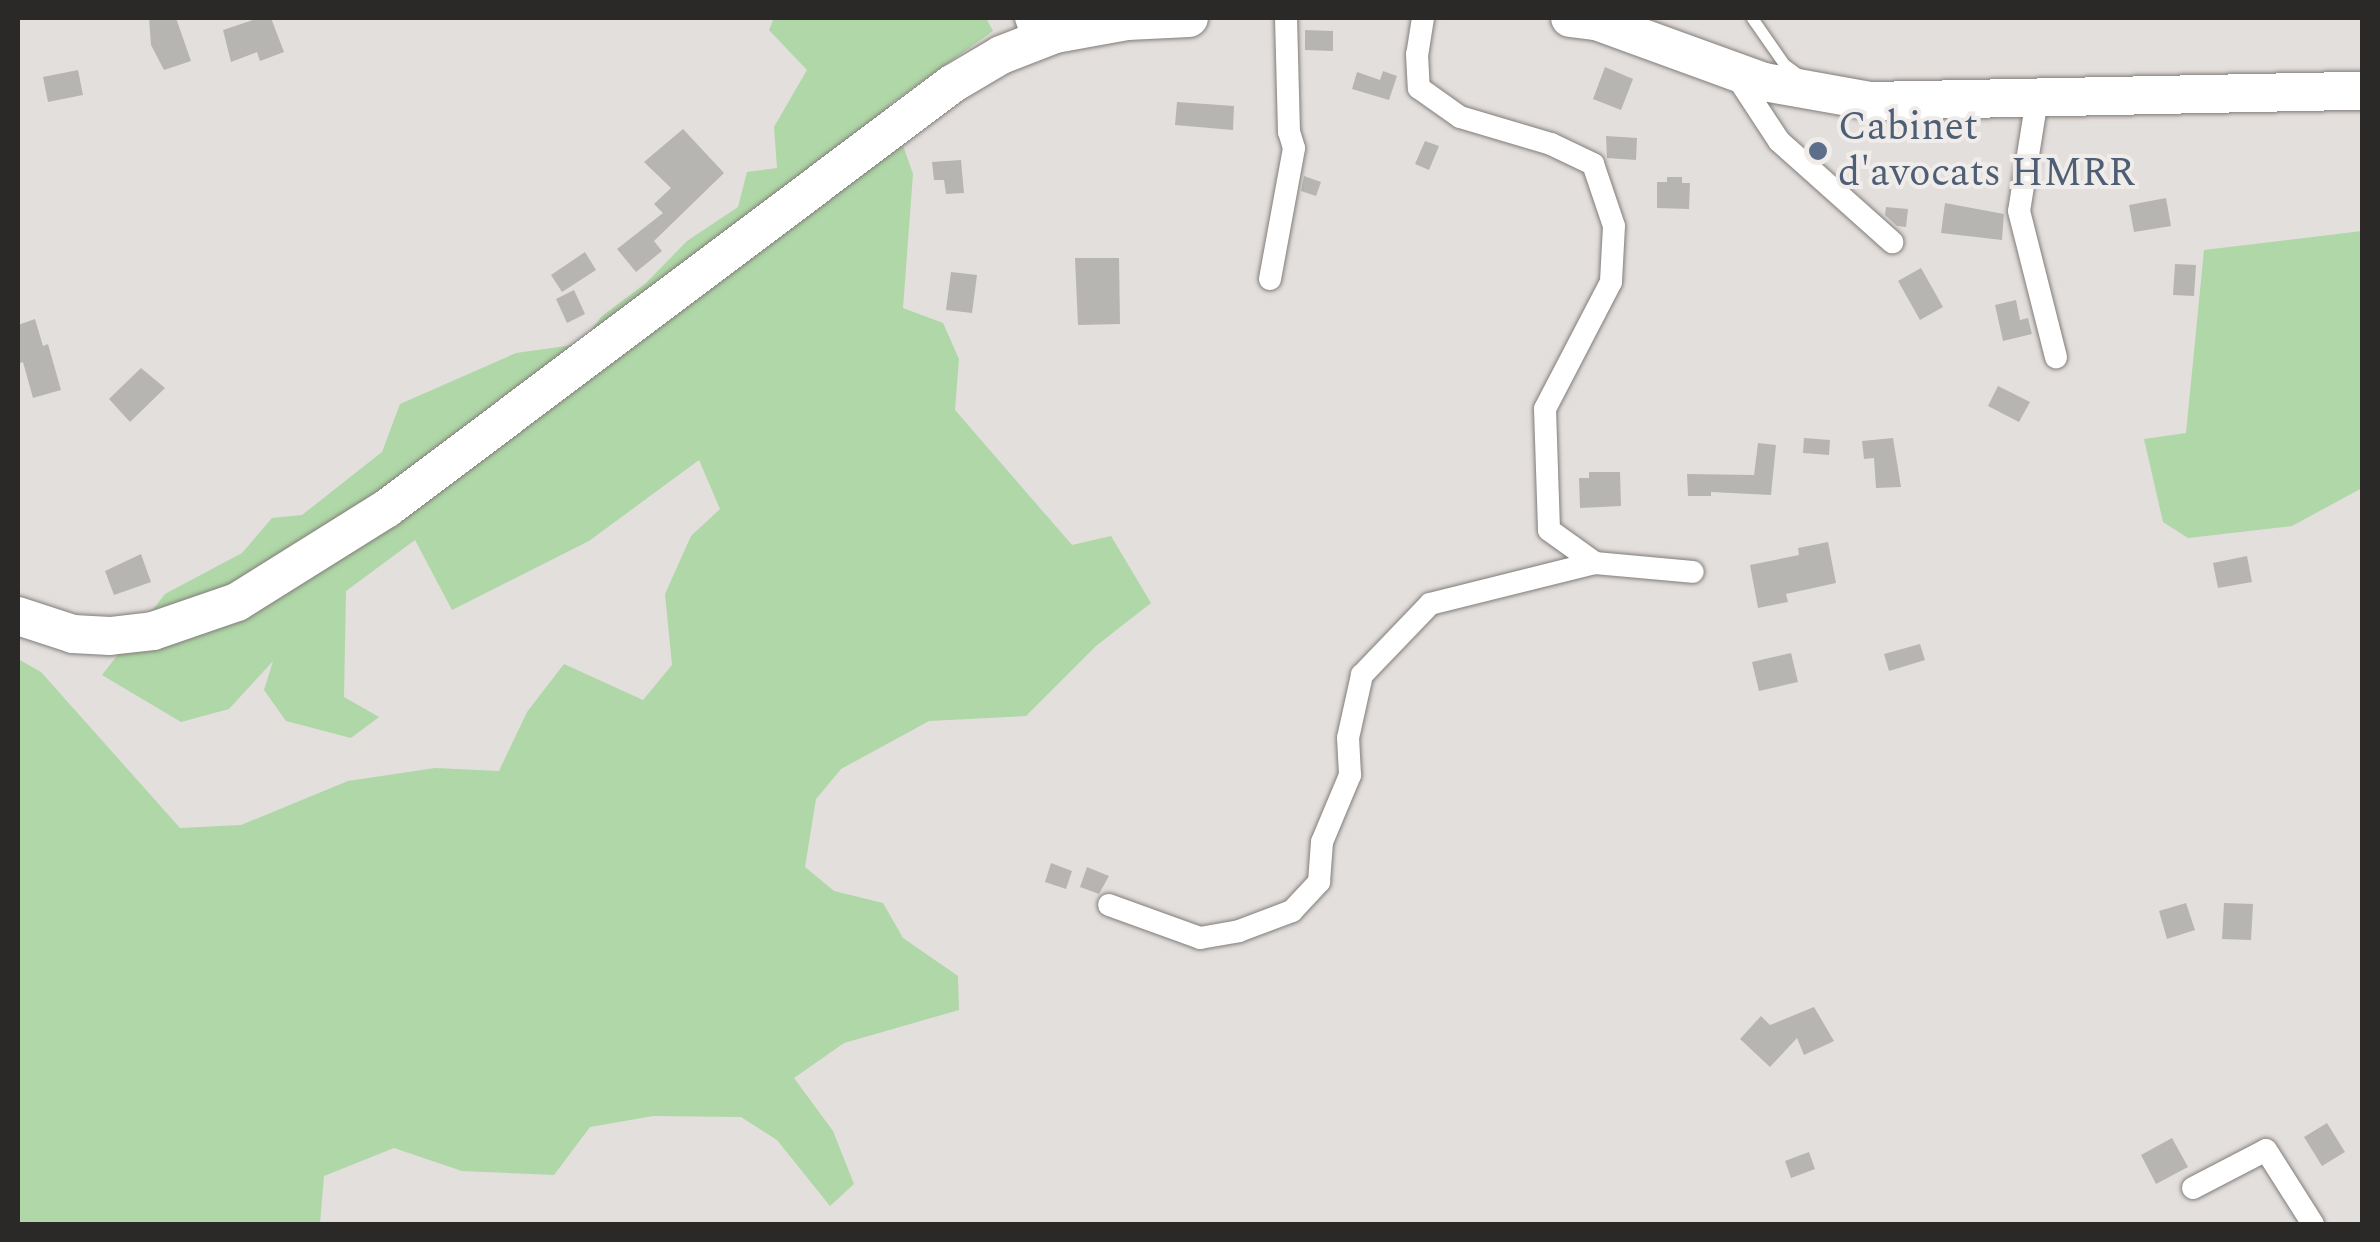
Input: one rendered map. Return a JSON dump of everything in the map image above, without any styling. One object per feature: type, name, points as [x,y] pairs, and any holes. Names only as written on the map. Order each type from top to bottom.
[{"type":"main road","points":[[18,616],[72,634],[110,636],[152,631],[193,620],[276,581],[386,509],[1030,29],[1190,18]]},
{"type":"main road","points":[[1570,18],[1596,21],[1734,72],[1830,97],[2037,99],[2362,91]]},
{"type":"street","points":[[1270,279],[1294,148],[1288,132],[1286,18]]},
{"type":"street","points":[[1423,18],[1417,54],[1419,88],[1460,117],[1551,144],[1593,164],[1614,226],[1611,282],[1545,410],[1549,530],[1595,563]]},
{"type":"street","points":[[1734,72],[1779,141],[1892,242]]},
{"type":"street","points":[[2037,99],[2020,211],[2056,357]]},
{"type":"street","points":[[1109,905],[1200,938],[1238,930],[1292,911],[1319,882],[1322,842],[1350,775],[1348,738],[1362,675],[1430,604],[1595,563],[1693,572]]},
{"type":"street","points":[[2194,1188],[2266,1150],[2313,1224]]},
{"type":"lane","points":[[1752,18],[1784,64],[1830,97]]},
{"type":"green space","points":[[774,18],[986,18],[993,31],[889,105],[913,174],[903,308],[943,323],[959,359],[955,410],[1072,545],[1111,536],[1151,603],[1096,646],[1026,716],[929,721],[841,769],[816,799],[805,867],[834,891],[883,903],[903,938],[958,976],[959,1010],[844,1043],[794,1078],[833,1131],[854,1184],[830,1206],[777,1140],[741,1117],[653,1116],[590,1127],[554,1175],[462,1171],[394,1148],[324,1176],[320,1224],[18,1224],[18,659],[41,672],[180,828],[241,825],[348,781],[435,768],[499,771],[527,712],[564,664],[643,700],[672,665],[665,594],[691,536],[720,509],[699,460],[589,541],[452,610],[415,540],[346,591],[344,697],[379,717],[351,738],[286,721],[264,690],[273,661],[229,709],[181,722],[102,675],[165,594],[242,553],[272,518],[302,515],[382,452],[400,404],[516,353],[580,344],[602,316],[646,283],[687,241],[738,207],[747,172],[777,168],[774,127],[807,70],[769,30]]},
{"type":"green space","points":[[2362,231],[2362,488],[2292,526],[2188,538],[2163,522],[2144,439],[2186,433],[2204,250]]},
{"type":"building","points":[[149,18],[176,18],[191,61],[164,70],[151,45]]},
{"type":"building","points":[[271,18],[284,52],[260,61],[257,52],[231,62],[223,30]]},
{"type":"building","points":[[1305,30],[1333,31],[1333,51],[1305,50]]},
{"type":"building","points":[[1605,67],[1633,79],[1621,110],[1593,99]]},
{"type":"building","points":[[78,70],[83,95],[48,102],[43,77]]},
{"type":"building","points":[[1383,71],[1397,76],[1389,100],[1352,89],[1357,72],[1380,80]]},
{"type":"building","points":[[1177,102],[1234,106],[1233,130],[1175,125]]},
{"type":"building","points":[[683,129],[724,173],[654,241],[662,251],[636,272],[617,249],[663,213],[654,204],[671,188],[644,162]]},
{"type":"building","points":[[1606,136],[1637,138],[1636,160],[1607,158]]},
{"type":"building","points":[[1425,141],[1439,146],[1429,170],[1415,164]]},
{"type":"building","points":[[961,160],[964,193],[946,194],[944,180],[934,180],[932,162]]},
{"type":"building","points":[[1304,176],[1321,182],[1316,196],[1301,191]]},
{"type":"building","points":[[1667,177],[1682,177],[1682,183],[1690,183],[1689,209],[1657,208],[1657,182],[1667,182]]},
{"type":"building","points":[[2166,198],[2171,226],[2134,232],[2129,205]]},
{"type":"building","points":[[1945,203],[2004,214],[2002,240],[1941,233]]},
{"type":"building","points":[[1886,207],[1908,209],[1906,227],[1897,226],[1885,215]]},
{"type":"building","points":[[585,252],[596,270],[562,292],[551,275]]},
{"type":"building","points":[[1075,258],[1119,258],[1120,324],[1078,325]]},
{"type":"building","points":[[2175,264],[2196,265],[2194,296],[2173,295]]},
{"type":"building","points":[[1921,268],[1943,307],[1920,320],[1898,281]]},
{"type":"building","points":[[951,272],[977,275],[972,313],[946,310]]},
{"type":"building","points":[[574,290],[585,314],[567,323],[556,299]]},
{"type":"building","points":[[2016,300],[2020,320],[2028,318],[2032,334],[2003,341],[1995,305]]},
{"type":"building","points":[[35,319],[43,346],[48,344],[61,390],[33,398],[23,362],[18,364],[18,325]]},
{"type":"building","points":[[141,368],[165,388],[130,422],[109,399]]},
{"type":"building","points":[[1998,386],[2030,402],[2019,422],[1988,406]]},
{"type":"building","points":[[1804,438],[1830,440],[1829,455],[1803,453]]},
{"type":"building","points":[[1893,438],[1901,487],[1876,488],[1874,458],[1864,459],[1862,441]]},
{"type":"building","points":[[1758,443],[1776,445],[1771,495],[1711,492],[1711,496],[1688,496],[1687,474],[1754,475]]},
{"type":"building","points":[[1589,472],[1620,472],[1621,506],[1580,508],[1579,478],[1589,478]]},
{"type":"building","points":[[1828,542],[1836,583],[1786,594],[1788,602],[1758,608],[1750,565],[1799,555],[1798,548]]},
{"type":"building","points":[[141,554],[151,582],[114,595],[105,571]]},
{"type":"building","points":[[2247,556],[2252,582],[2218,588],[2213,563]]},
{"type":"building","points":[[1920,644],[1925,660],[1889,671],[1884,654]]},
{"type":"building","points":[[1791,653],[1798,682],[1759,691],[1752,662]]},
{"type":"building","points":[[1051,863],[1072,871],[1066,889],[1045,882]]},
{"type":"building","points":[[1087,867],[1109,876],[1099,894],[1080,887]]},
{"type":"building","points":[[2186,903],[2195,930],[2167,939],[2159,911]]},
{"type":"building","points":[[2224,903],[2253,904],[2251,940],[2222,939]]},
{"type":"building","points":[[1814,1007],[1834,1041],[1804,1055],[1797,1038],[1770,1067],[1740,1039],[1761,1016],[1770,1025]]},
{"type":"building","points":[[2327,1123],[2345,1152],[2322,1166],[2304,1137]]},
{"type":"building","points":[[2172,1138],[2188,1167],[2156,1184],[2141,1155]]},
{"type":"building","points":[[1809,1152],[1815,1169],[1791,1178],[1785,1161]]},
{"type":"place","name":"Cabinet d'avocats HMRR","points":[[1818,151]]}]
